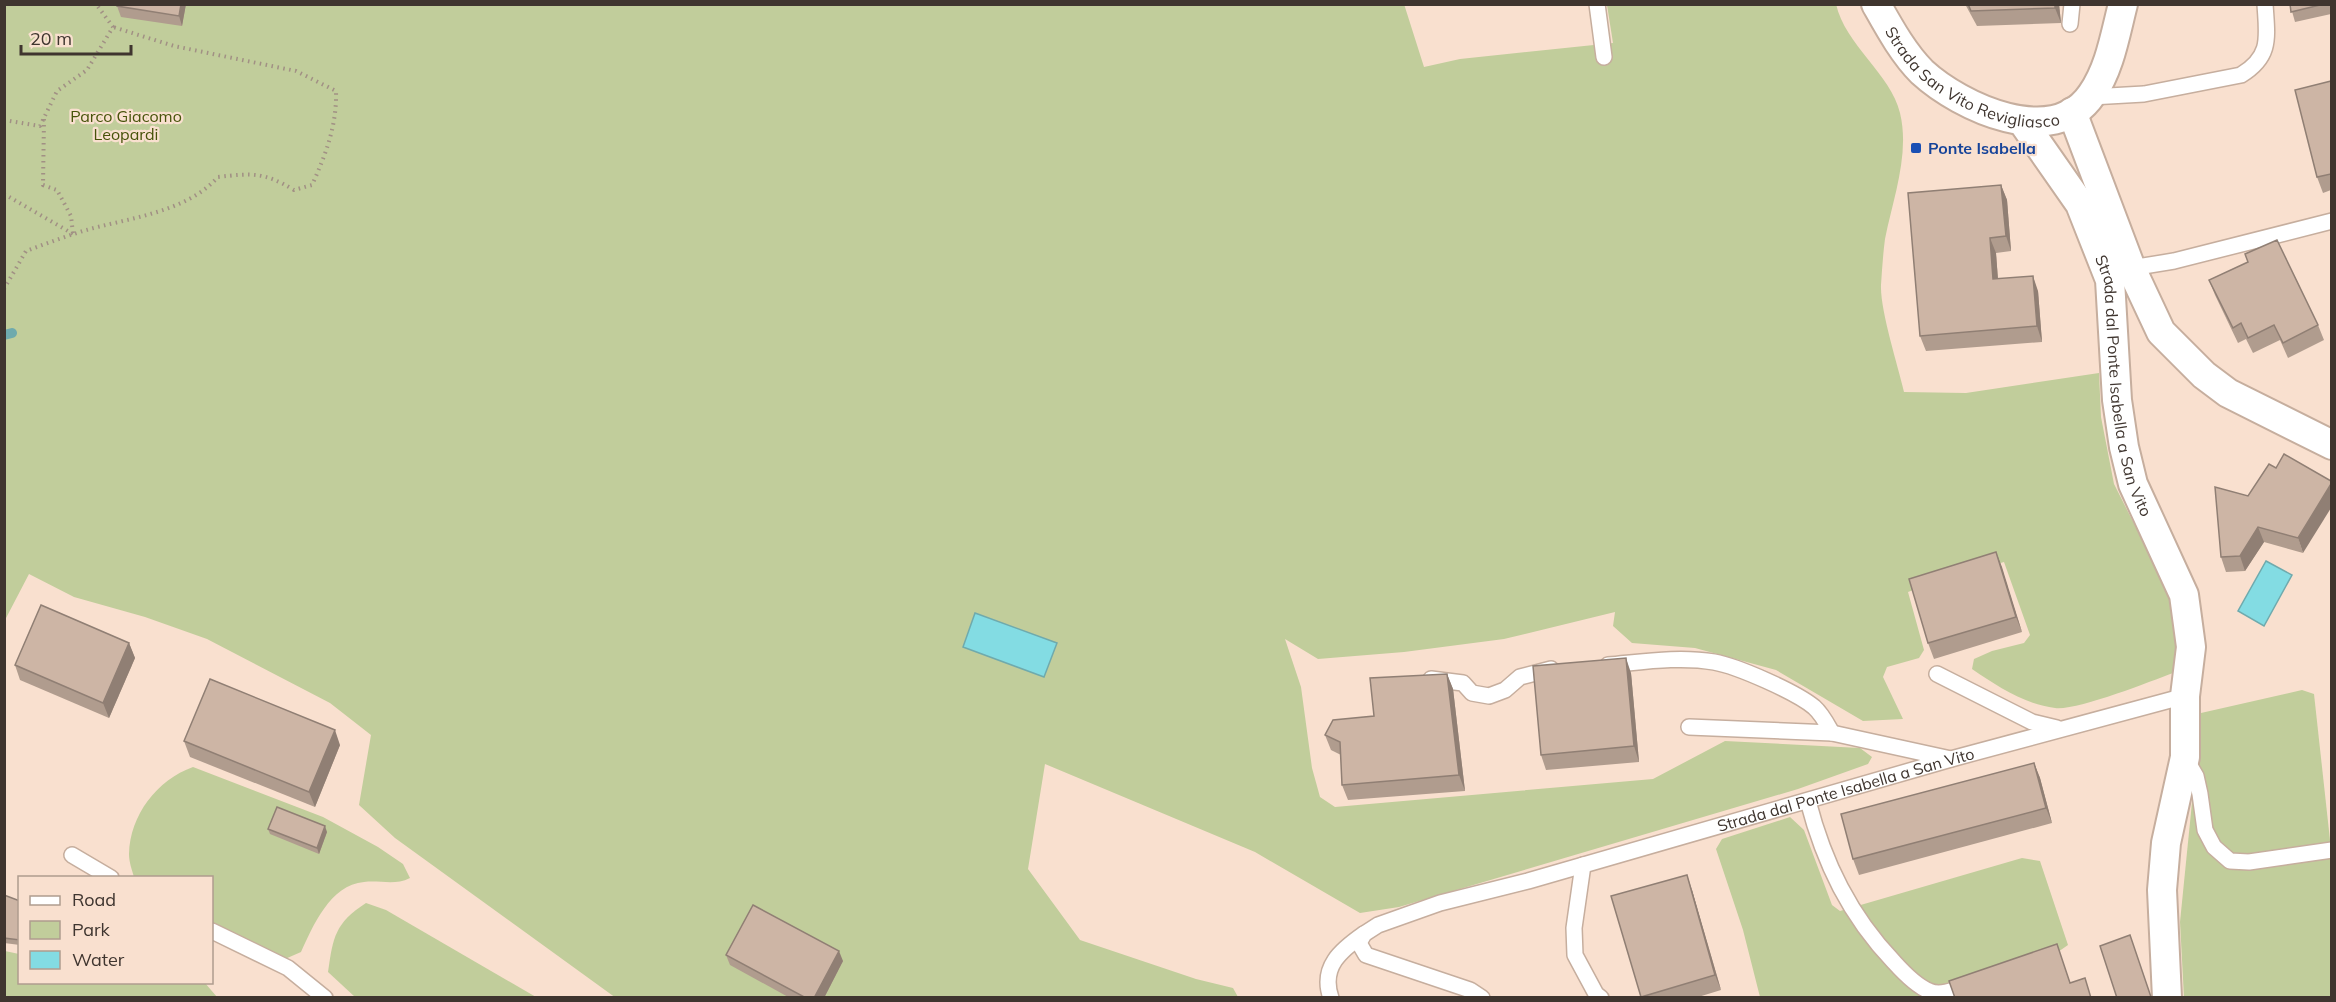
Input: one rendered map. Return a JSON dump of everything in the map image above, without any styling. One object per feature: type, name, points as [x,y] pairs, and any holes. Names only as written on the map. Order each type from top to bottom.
[{"type":"street","name":"Strada San Vito Revigliasco","points":[[1876,4],[1894,35],[1921,71],[1950,94],[1990,113],[2022,121],[2049,121],[2081,104],[2106,71],[2123,4]]},
{"type":"street","name":"Strada dal Ponte Isabella a San Vito","points":[[2081,104],[2131,268],[2161,332],[2204,375],[2228,393],[2331,445]]},
{"type":"street","name":"Strada dal Ponte Isabella a San Vito","points":[[2022,121],[2080,204],[2110,280],[2117,400],[2128,465],[2133,484],[2184,595],[2191,647],[2185,696],[2185,757],[2166,843],[2162,890],[2168,998]]},
{"type":"lane","points":[[1597,4],[1604,57]]},
{"type":"lane","points":[[2070,24],[2072,4]]},
{"type":"lane","points":[[2081,104],[2241,75],[2255,66],[2264,53],[2267,37],[2265,4]]},
{"type":"lane","points":[[2131,268],[2174,261],[2331,221]]},
{"type":"lane","points":[[1594,666],[1661,661],[1714,662],[1773,684],[1812,705],[1822,715],[1832,734]]},
{"type":"lane","points":[[1412,680],[1429,679],[1463,683],[1472,693],[1489,696],[1505,690],[1520,677],[1539,670],[1572,668]]},
{"type":"lane","points":[[1938,674],[2032,722],[2060,729]]},
{"type":"lane","name":"Strada dal Ponte Isabella a San Vito","points":[[1331,998],[1326,983],[1332,964],[1343,949],[1378,925],[1440,903],[2185,696]]},
{"type":"lane","points":[[1689,727],[1832,734],[1952,759]]},
{"type":"lane","points":[[2185,757],[2196,776],[2205,830],[2214,847],[2230,861],[2249,862],[2331,850]]},
{"type":"lane","points":[[1808,801],[1814,826],[1835,878],[1850,909],[1878,946],[1902,971],[1930,992],[1946,992],[1977,980]]},
{"type":"lane","points":[[72,855],[108,876]]},
{"type":"lane","points":[[1583,865],[1574,928],[1575,955],[1596,994],[1601,998]]},
{"type":"lane","points":[[213,931],[288,968],[325,998]]},
{"type":"lane","points":[[1364,934],[1359,943],[1366,955],[1470,990],[1482,998]]},
{"type":"path","points":[[4,289],[26,251],[73,234],[171,207],[207,189],[218,177],[245,174],[272,177],[294,190],[312,185],[327,153],[336,110],[336,91],[296,71],[174,46],[113,27],[96,4]]},
{"type":"path","points":[[4,120],[40,126],[57,91],[87,70],[113,27]]},
{"type":"path","points":[[44,117],[44,185],[57,190],[71,216],[73,234]]},
{"type":"path","points":[[4,194],[73,234]]},
{"type":"green space","name":"Parco Giacomo Leopardi","points":[[1404,4],[1424,67],[1460,59],[1613,43],[1607,5],[1836,4],[1849,33],[1895,99],[1903,129],[1902,160],[1885,239],[1881,296],[1904,392],[1966,393],[2099,373],[2101,417],[2114,484],[2172,599],[2178,631],[2173,673],[2095,701],[2065,708],[2032,703],[1981,675],[1972,669],[1974,659],[1992,651],[2024,643],[2030,635],[2004,562],[1943,579],[1908,592],[1924,650],[1919,658],[1887,667],[1883,677],[1903,719],[1863,721],[1776,670],[1695,648],[1632,643],[1613,626],[1615,612],[1504,639],[1404,652],[1318,659],[1285,639],[1301,687],[1312,768],[1320,797],[1335,807],[1653,779],[1725,741],[1860,748],[1872,757],[1868,764],[1798,789],[1399,907],[1360,913],[1255,852],[1045,764],[1028,869],[1080,940],[1196,979],[1233,988],[1238,997],[616,998],[395,838],[359,805],[371,735],[330,703],[207,639],[145,617],[74,597],[29,574],[5,620],[5,5]]},
{"type":"green space","points":[[2302,690],[2314,694],[2331,849],[2331,997],[2184,998],[2180,922],[2201,713]]},
{"type":"green space","points":[[193,767],[323,817],[378,847],[403,864],[410,878],[393,882],[364,882],[342,891],[324,908],[301,952],[285,959],[213,924],[213,876],[134,876],[129,857],[134,826],[140,813],[157,790],[180,773]]},
{"type":"green space","points":[[1790,817],[1804,830],[1832,905],[1840,911],[2022,858],[2040,861],[2068,945],[2055,954],[1938,997],[1760,997],[1743,930],[1716,849],[1722,839]]},
{"type":"green space","points":[[366,903],[386,910],[536,997],[355,997],[328,972],[337,932],[348,917]]},
{"type":"green space","points":[[5,951],[18,954],[18,984],[206,984],[217,997],[5,997]]},
{"type":"water","points":[[2266,561],[2292,575],[2264,626],[2238,611]]},
{"type":"water","points":[[975,613],[1057,643],[1044,677],[963,647]]},
{"type":"building","points":[[117,4],[181,4],[179,16],[117,6]]},
{"type":"building","points":[[1968,4],[2055,4],[2055,8],[1971,11]]},
{"type":"building","points":[[2290,4],[2324,4],[2291,12]]},
{"type":"building","points":[[2331,81],[2331,174],[2317,177],[2295,90]]},
{"type":"building","points":[[2001,185],[2006,236],[1990,238],[1993,279],[2033,276],[2037,326],[1920,336],[1908,193]]},
{"type":"building","points":[[2277,240],[2318,325],[2283,343],[2274,325],[2248,338],[2241,323],[2233,328],[2209,280],[2248,262],[2245,254]]},
{"type":"building","points":[[2284,454],[2331,481],[2298,538],[2258,527],[2240,556],[2221,557],[2215,487],[2248,496],[2269,464],[2276,468]]},
{"type":"building","points":[[1996,552],[2016,617],[1928,643],[1909,579]]},
{"type":"building","points":[[41,605],[129,643],[103,703],[15,665]]},
{"type":"building","points":[[1626,658],[1634,746],[1541,755],[1533,666]]},
{"type":"building","points":[[1447,674],[1459,775],[1342,785],[1340,742],[1325,735],[1333,720],[1374,716],[1370,678]]},
{"type":"building","points":[[210,679],[335,730],[309,792],[184,741]]},
{"type":"building","points":[[2034,763],[2046,808],[1853,859],[1841,814]]},
{"type":"building","points":[[277,807],[325,826],[317,848],[268,829]]},
{"type":"building","points":[[1687,875],[1715,975],[1641,997],[1611,896]]},
{"type":"building","points":[[4,895],[18,900],[18,940],[4,938]]},
{"type":"building","points":[[753,905],[839,951],[814,998],[806,998],[726,955]]},
{"type":"building","points":[[2130,935],[2151,997],[2117,998],[2100,946]]},
{"type":"building","points":[[2057,944],[2070,983],[2085,978],[2091,998],[1955,998],[1949,981]]},
{"type":"waterway","points":[[4,335],[12,333]]},
{"type":"place","name":"Ponte Isabella","points":[[1916,148]]}]
